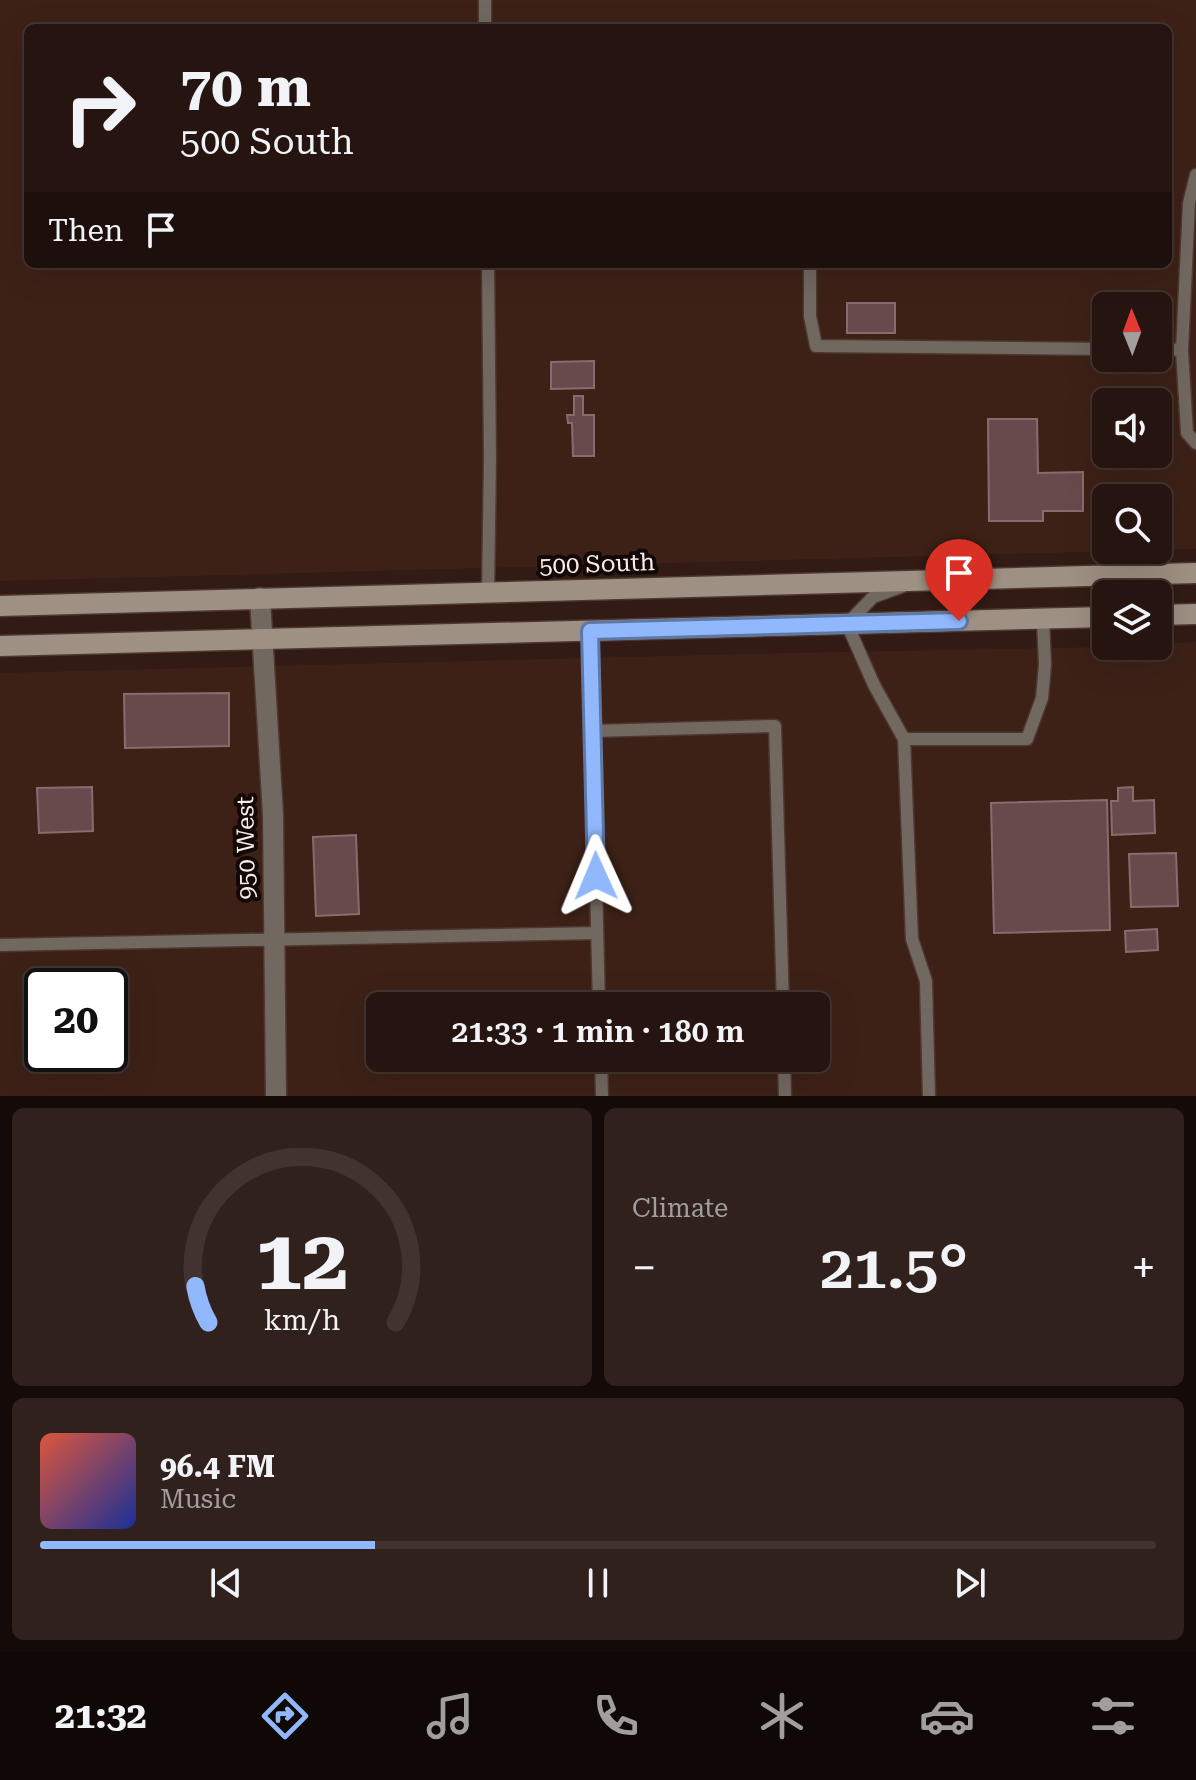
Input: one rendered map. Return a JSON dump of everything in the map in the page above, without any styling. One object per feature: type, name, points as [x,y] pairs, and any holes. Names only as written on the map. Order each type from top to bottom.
[{"type":"main road","name":"500 South","points":[[0,606],[1196,573]]},
{"type":"main road","points":[[1172,615],[1196,614]]},
{"type":"main road","points":[[0,646],[1092,617]]},
{"type":"street","name":"950 West","points":[[260,598],[273,815],[276,1096]]},
{"type":"lane","points":[[485,0],[485,24]]},
{"type":"lane","points":[[1196,175],[1189,203],[1182,350],[1187,433],[1196,443]]},
{"type":"lane","points":[[488,268],[488,594]]},
{"type":"lane","points":[[810,268],[810,316],[816,346],[1092,349]]},
{"type":"lane","points":[[1172,350],[1182,350]]},
{"type":"lane","points":[[913,581],[873,597],[847,624],[874,685],[904,739],[912,939],[926,981],[929,1096]]},
{"type":"lane","points":[[904,739],[1027,739],[1042,698],[1045,665],[1043,619]]},
{"type":"lane","points":[[590,631],[599,992]]},
{"type":"lane","points":[[592,731],[775,726],[783,992]]},
{"type":"lane","points":[[0,945],[597,933]]},
{"type":"lane","points":[[601,1072],[602,1096]]},
{"type":"lane","points":[[784,1072],[785,1096]]},
{"type":"shaded area","points":[[0,0],[1196,0],[1196,549],[1172,550],[1172,484],[1092,484],[1092,552],[0,581]]},
{"type":"shaded area","points":[[1196,642],[1196,1096],[0,1096],[0,673],[1092,647],[1092,660],[1172,660],[1172,643]]},
{"type":"building","points":[[847,303],[895,303],[895,333],[847,333]]},
{"type":"building","points":[[594,361],[594,388],[551,389],[551,362]]},
{"type":"building","points":[[574,396],[583,396],[583,415],[594,415],[594,456],[573,456],[572,423],[568,423],[567,415],[574,415]]},
{"type":"building","points":[[988,419],[1037,419],[1038,473],[1083,472],[1083,511],[1043,511],[1043,521],[989,521]]},
{"type":"building","points":[[229,693],[229,746],[125,748],[124,694]]},
{"type":"building","points":[[92,787],[93,831],[39,833],[37,788]]},
{"type":"building","points":[[1133,787],[1133,801],[1154,800],[1155,833],[1112,835],[1111,801],[1118,801],[1118,788]]},
{"type":"building","points":[[1107,800],[1110,930],[994,933],[991,803]]},
{"type":"building","points":[[356,835],[359,914],[316,916],[313,837]]},
{"type":"building","points":[[1176,853],[1178,906],[1131,907],[1129,854]]},
{"type":"building","points":[[1157,929],[1158,950],[1126,952],[1125,931]]},
{"type":"route","points":[[596,876],[590,631],[959,621]]}]
